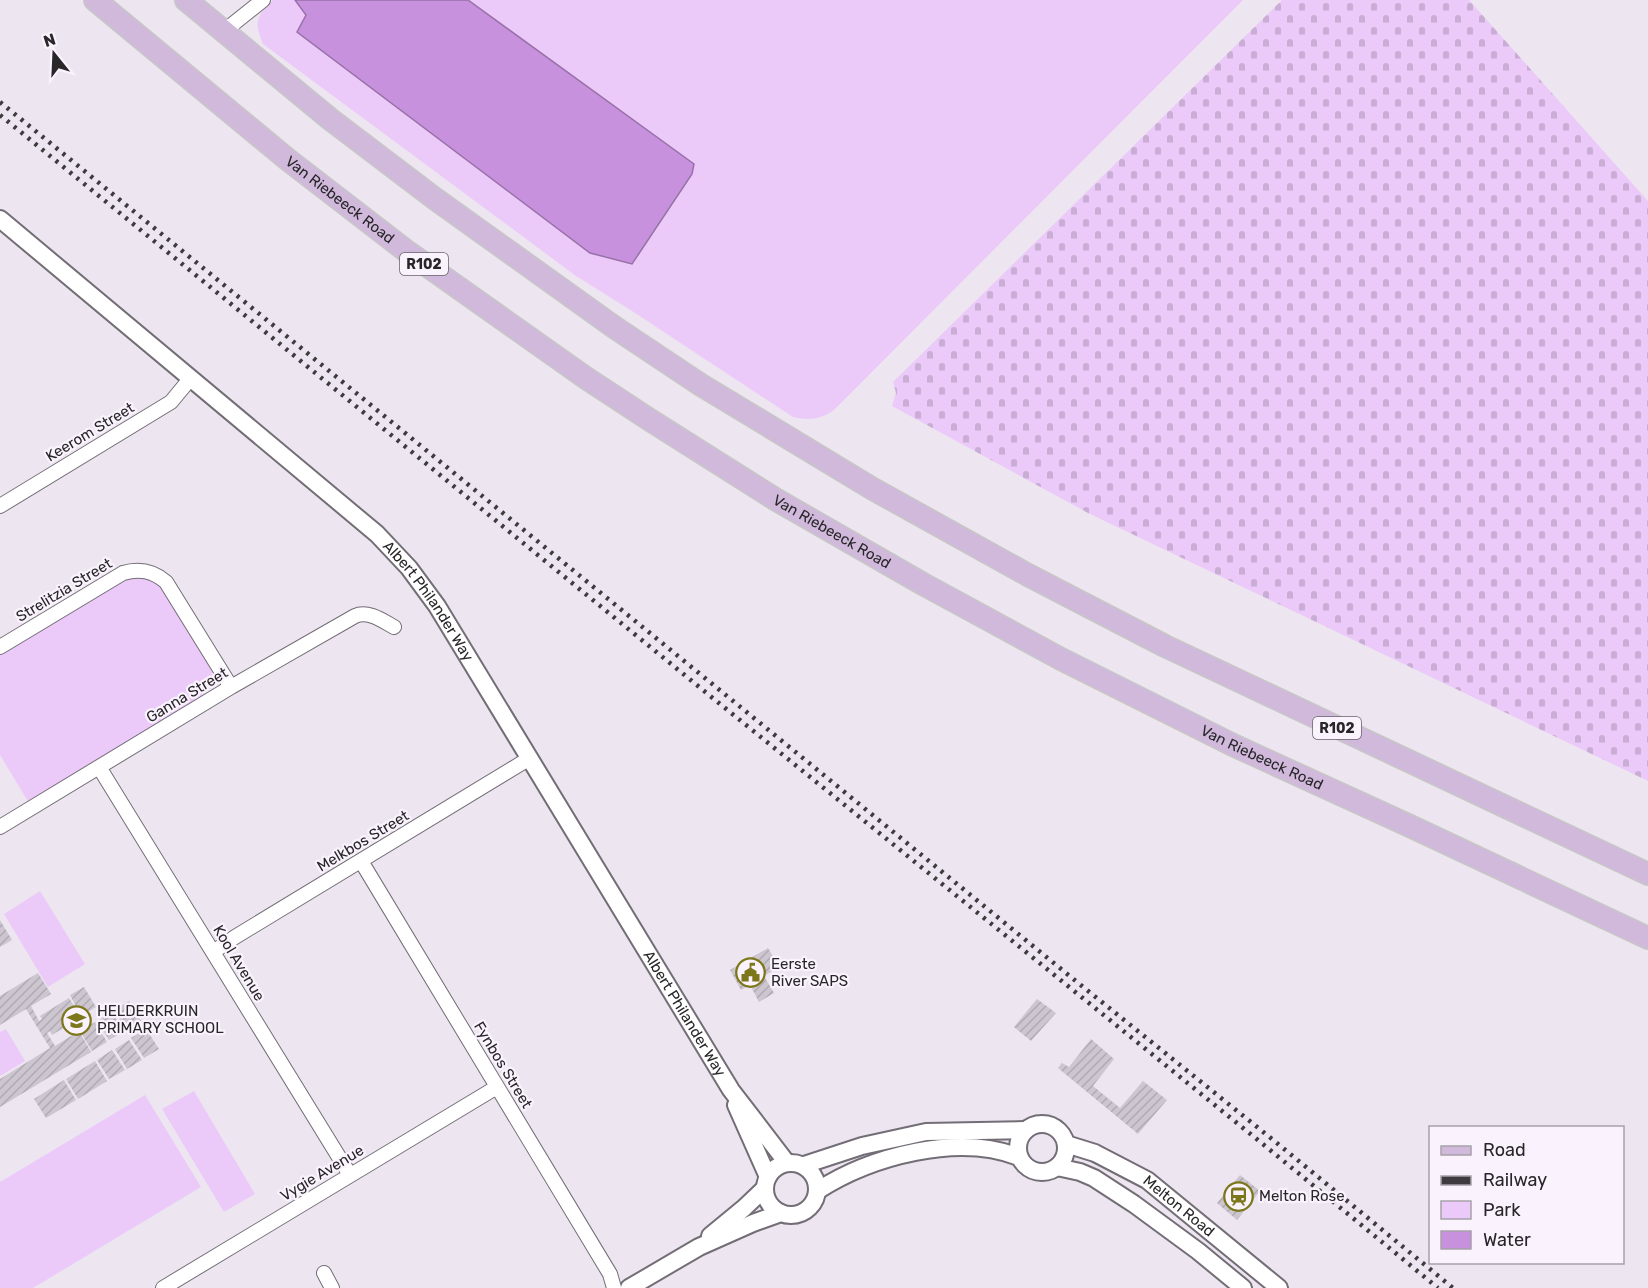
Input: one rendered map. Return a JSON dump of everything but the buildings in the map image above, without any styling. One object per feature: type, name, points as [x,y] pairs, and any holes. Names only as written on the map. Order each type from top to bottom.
[{"type":"main road","name":"Van Riebeeck Road","points":[[95,0],[287,159],[405,250],[586,378],[775,499],[923,584],[1071,664],[1233,745],[1648,938]]},
{"type":"main road","name":"R102","points":[[186,0],[330,119],[434,198],[614,327],[701,385],[873,489],[1019,570],[1166,646],[1648,874]]},
{"type":"street","points":[[223,32],[263,0]]},
{"type":"street","name":"Albert Philander Way","points":[[0,219],[377,534],[409,568],[436,606],[530,758],[731,1090],[795,1164]]},
{"type":"street","name":"Keerom Street","points":[[0,506],[171,402],[190,379]]},
{"type":"street","name":"Strelitzia Street","points":[[0,647],[123,573],[148,571],[166,582],[231,687]]},
{"type":"street","name":"Ganna Street","points":[[0,826],[231,687],[360,614],[369,615],[394,627]]},
{"type":"street","name":"Melkbos Street","points":[[213,952],[234,937],[530,758]]},
{"type":"street","name":"Kool Avenue","points":[[99,767],[350,1176]]},
{"type":"street","name":"Fynbos Street","points":[[361,861],[610,1274],[615,1288]]},
{"type":"street","name":"Vygie Avenue","points":[[163,1288],[497,1087]]},
{"type":"street","name":"Albert Philander Way","points":[[731,1090],[766,1182]]},
{"type":"street","points":[[1047,1124],[1060,1131],[1066,1144],[1063,1161],[1051,1171],[1036,1172],[1023,1164],[1018,1143],[1026,1130],[1032,1126],[1047,1124]]},
{"type":"street","points":[[699,1247],[717,1229],[744,1208],[773,1170],[780,1165],[795,1164],[869,1144],[926,1132],[1026,1130]]},
{"type":"street","name":"Melton Road","points":[[1066,1144],[1095,1153],[1147,1180],[1279,1288]]},
{"type":"street","points":[[818,1191],[842,1176],[911,1153],[948,1148],[969,1148],[996,1150],[1020,1157]]},
{"type":"street","points":[[766,1182],[766,1196],[769,1203],[781,1213],[789,1215],[802,1212],[814,1202],[818,1191],[810,1170],[795,1164]]},
{"type":"street","name":"Melton Road","points":[[1057,1167],[1094,1178],[1134,1204],[1198,1251],[1243,1288]]},
{"type":"street","points":[[629,1288],[699,1247],[781,1213]]},
{"type":"street","points":[[324,1273],[332,1288]]},
{"type":"green space","points":[[273,0],[295,0],[306,15],[297,31],[632,264],[692,174],[694,164],[468,0],[1243,0],[834,410],[820,417],[804,419],[793,417],[576,276],[263,44],[258,30],[258,20]]},
{"type":"green space","points":[[1282,0],[1469,0],[1648,201],[1648,781],[1088,513],[892,406],[896,393],[893,382]]},
{"type":"green space","points":[[139,575],[160,584],[209,664],[212,673],[210,686],[201,697],[29,803],[0,755],[0,654],[126,578]]},
{"type":"green space","points":[[40,891],[85,964],[48,987],[4,914]]},
{"type":"green space","points":[[6,1029],[25,1061],[0,1076],[0,1032]]},
{"type":"green space","points":[[194,1091],[255,1194],[224,1212],[162,1109]]},
{"type":"green space","points":[[145,1095],[201,1187],[33,1288],[0,1288],[0,1182]]},
{"type":"water","points":[[295,0],[468,0],[694,164],[692,174],[632,264],[590,253],[297,32],[306,15]]},
{"type":"railway","points":[[0,102],[1453,1288]]},
{"type":"railway","points":[[0,115],[1438,1288]]},
{"type":"place","name":"Eerste River SAPS","points":[[750,973]]},
{"type":"place","name":"HELDERKRUIN PRIMARY SCHOOL","points":[[76,1020]]},
{"type":"place","name":"Melton Rose","points":[[1238,1196]]}]
